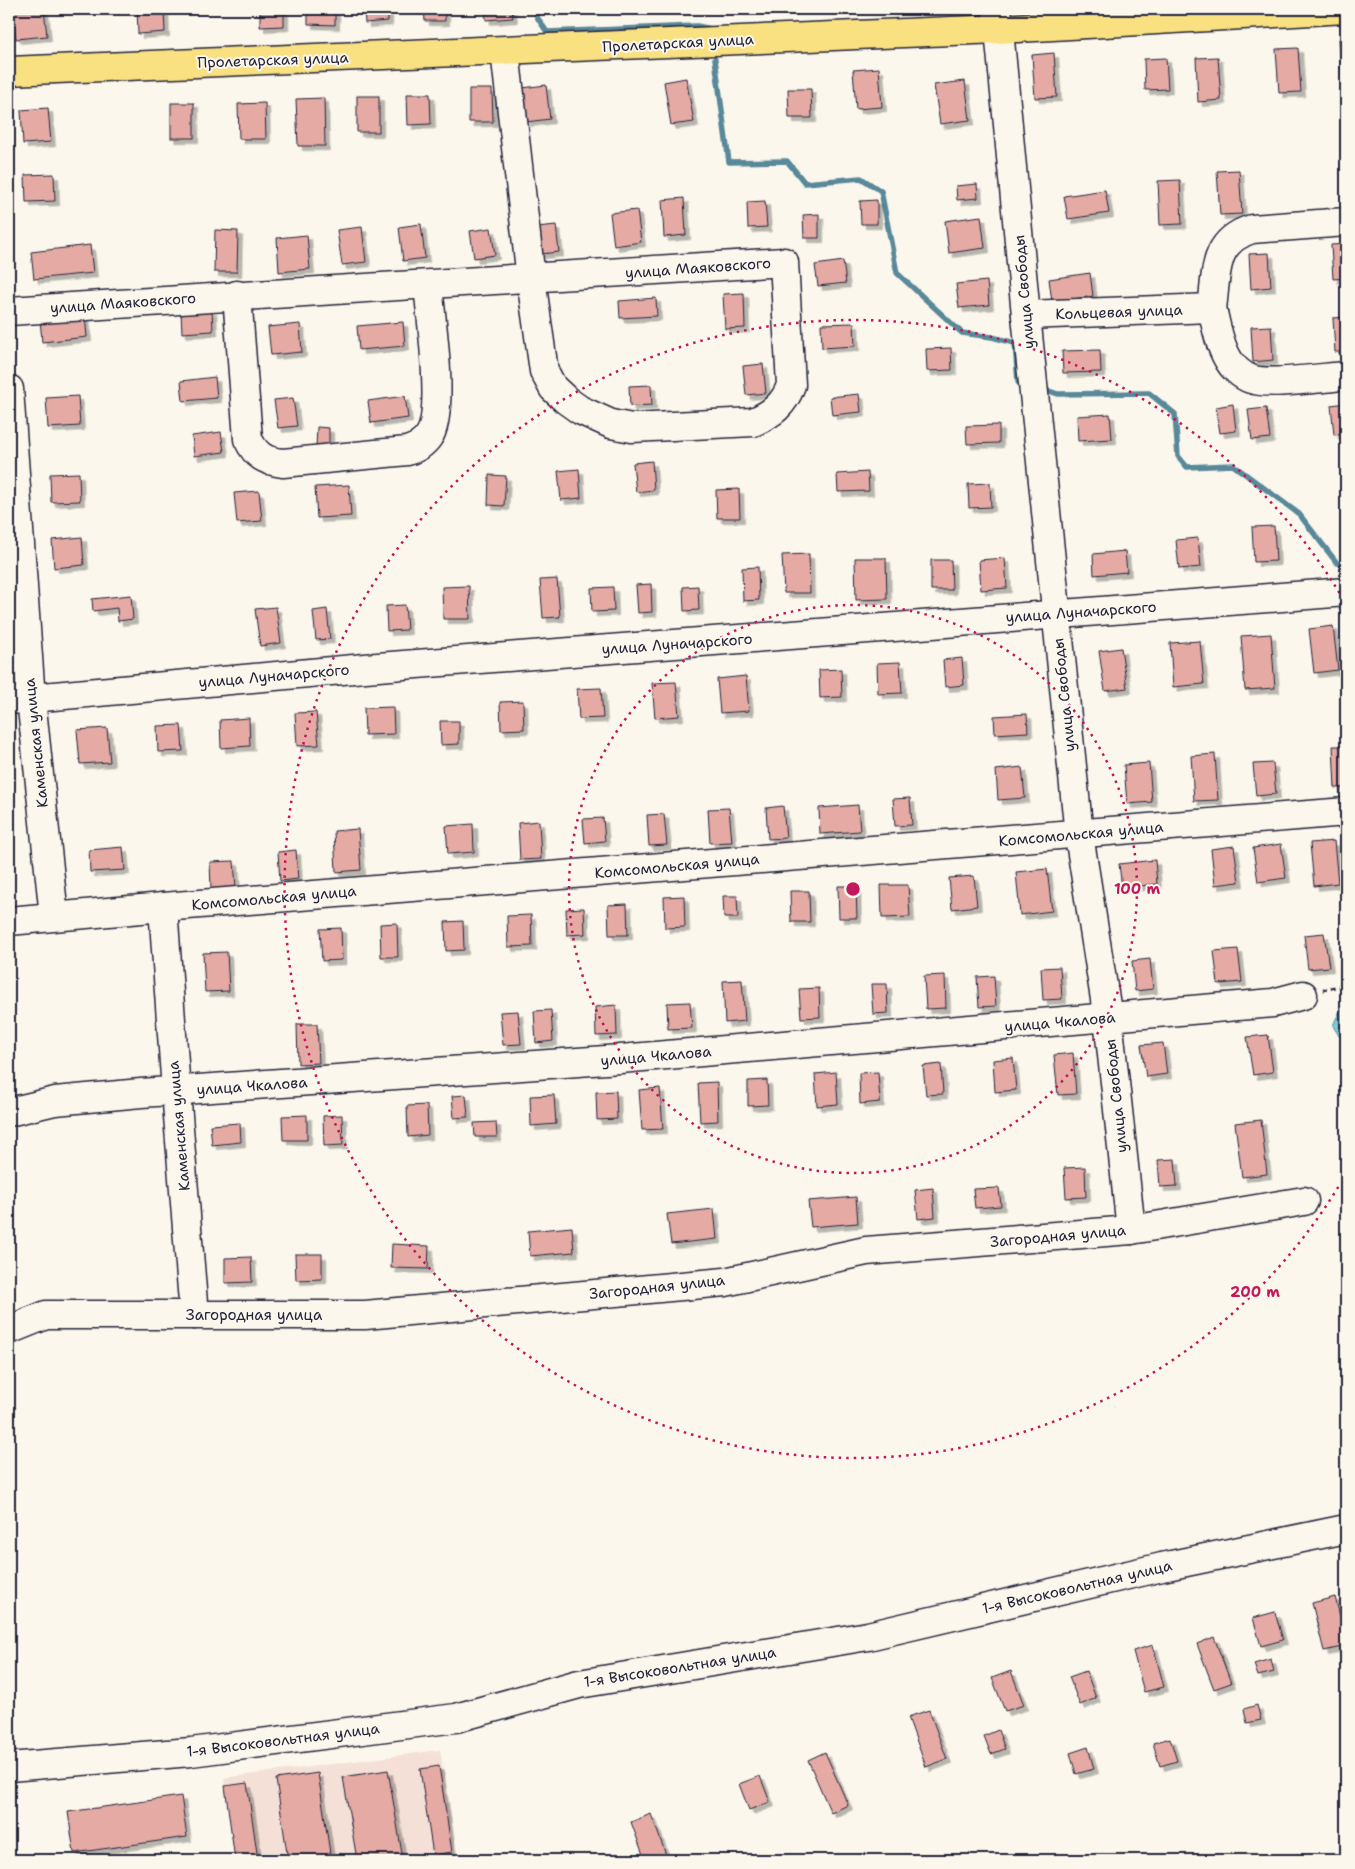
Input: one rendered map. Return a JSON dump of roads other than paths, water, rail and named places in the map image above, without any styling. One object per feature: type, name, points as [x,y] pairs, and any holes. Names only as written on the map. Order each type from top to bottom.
[{"type":"main road","name":"Пролетарская улица","points":[[9,71],[505,51],[998,19],[1346,9]]},
{"type":"street","name":"улица Свободы","points":[[998,19],[1079,834],[1108,1018],[1131,1230]]},
{"type":"street","name":"улица Маяковского","points":[[9,311],[237,295],[428,286],[531,279],[784,262],[791,385],[786,397],[766,417],[753,422],[632,428],[611,424],[580,410],[553,388],[544,371],[531,279],[505,51]]},
{"type":"street","points":[[1346,222],[1252,229],[1239,233],[1228,241],[1220,254],[1212,308],[1223,350],[1237,371],[1250,379],[1268,382],[1346,376]]},
{"type":"street","points":[[237,295],[248,439],[260,457],[283,463],[407,452],[420,446],[430,435],[436,411],[436,369],[428,286]]},
{"type":"street","name":"Кольцевая улица","points":[[1026,315],[1212,308]]},
{"type":"street","name":"Каменская улица","points":[[9,389],[20,700],[54,916]]},
{"type":"street","name":"улица Луначарского","points":[[20,700],[365,668],[1346,592]]},
{"type":"street","name":"Комсомольская улица","points":[[9,921],[1346,812]]},
{"type":"street","name":"Каменская улица","points":[[163,907],[194,1315]]},
{"type":"street","name":"улица Чкалова","points":[[9,1112],[55,1101],[620,1060],[1273,1003],[1303,994]]},
{"type":"street","name":"Загородная улица","points":[[9,1330],[46,1315],[365,1315],[724,1282],[866,1252],[1131,1230],[1304,1201]]},
{"type":"street","name":"1-я Высоковольтная улица","points":[[9,1767],[191,1752],[456,1718],[579,1684],[868,1636],[1162,1567],[1346,1529]]},
{"type":"water","points":[[1346,1005],[1346,1040],[1339,1036],[1333,1026],[1340,1011]]},
{"type":"waterway","points":[[536,9],[537,17],[547,32],[697,26],[712,29]]},
{"type":"waterway","points":[[715,59],[729,162],[787,161],[805,183],[861,178],[881,191],[897,273],[962,333],[992,337],[1015,343],[1018,382]]},
{"type":"waterway","points":[[1049,391],[1058,394],[1149,393],[1175,414],[1178,456],[1187,467],[1233,465],[1299,514],[1337,563],[1346,566]]}]
